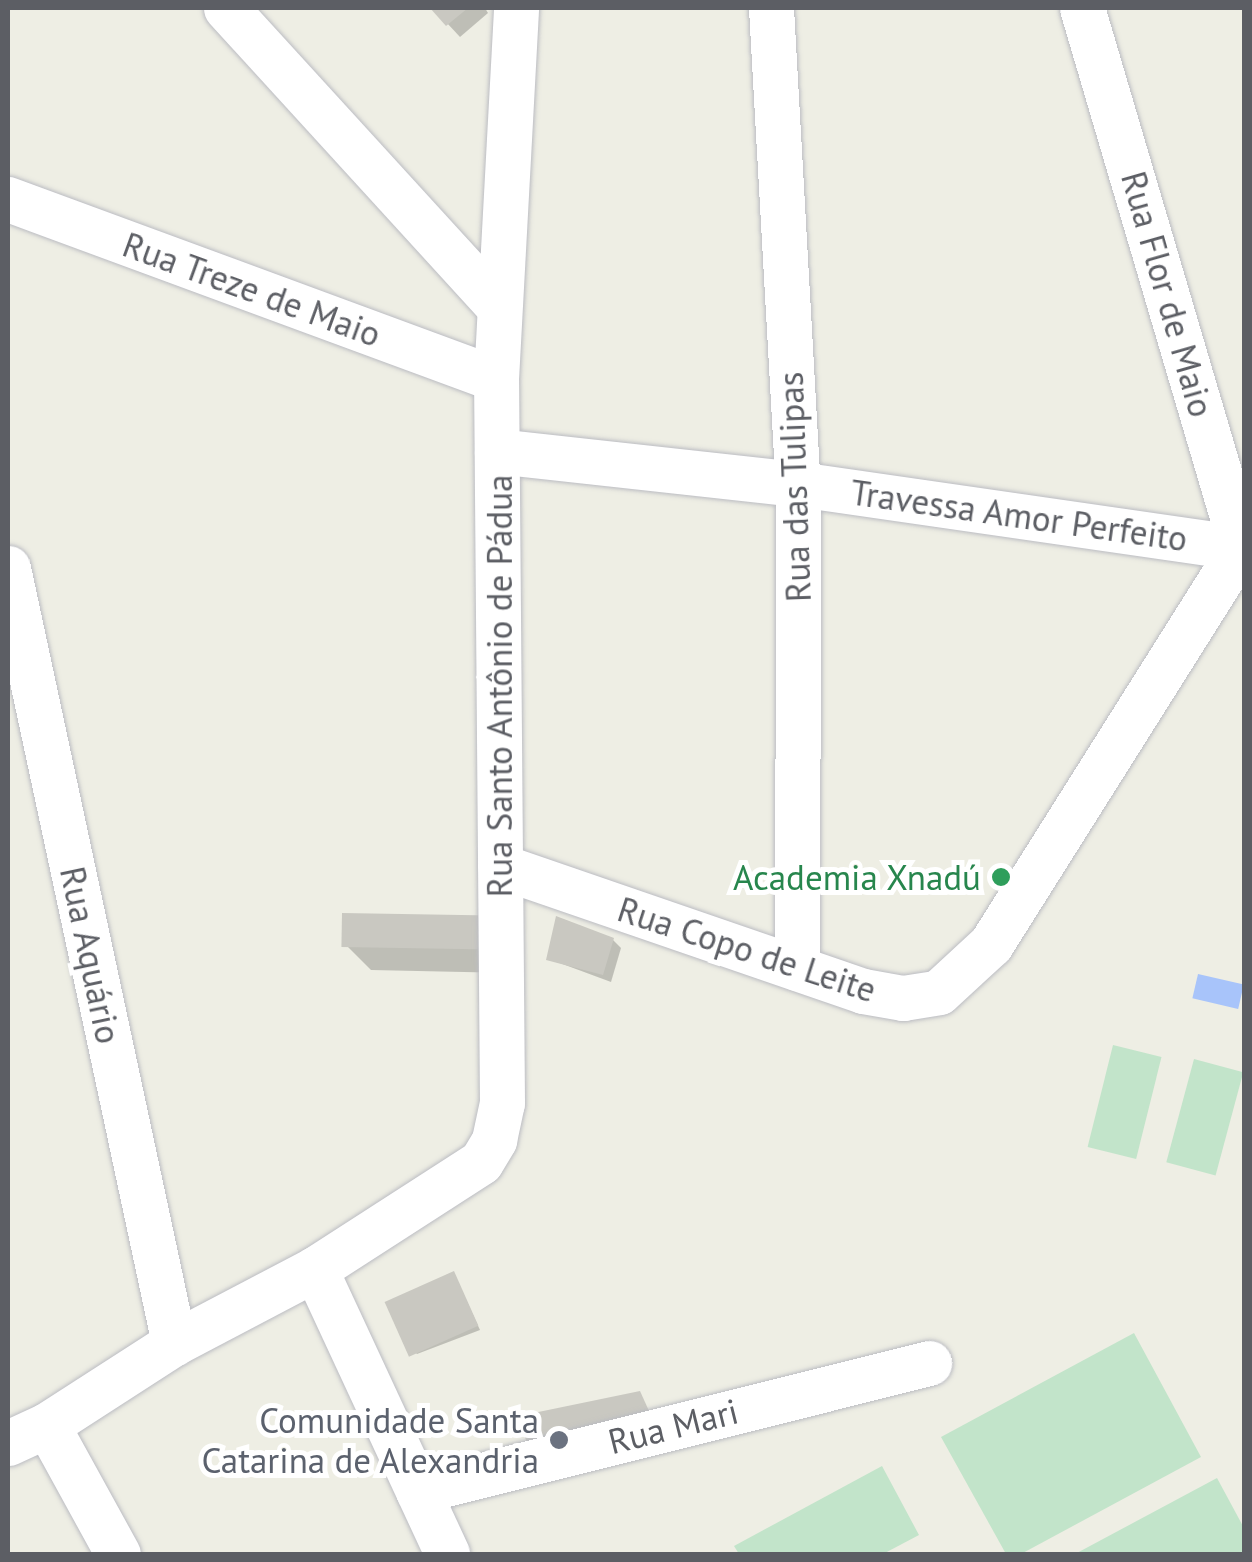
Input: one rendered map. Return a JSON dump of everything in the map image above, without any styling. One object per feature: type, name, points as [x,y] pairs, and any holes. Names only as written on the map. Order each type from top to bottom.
[{"type":"street","points":[[226,8],[498,306]]},
{"type":"street","name":"Rua Santo Antônio de Pádua","points":[[27,1434],[174,1343],[315,1269],[481,1162],[494,1140],[502,1104],[496,378],[516,8]]},
{"type":"street","name":"Rua das Tulipas","points":[[771,8],[798,484],[797,968]]},
{"type":"street","name":"Rua Flor de Maio","points":[[1054,8],[1085,26],[1136,176],[1242,548]]},
{"type":"street","name":"Rua Treze de Maio","points":[[8,199],[496,378]]},
{"type":"street","name":"Travessa Amor Perfeito","points":[[497,451],[798,484],[1242,548]]},
{"type":"street","name":"Rua Copo de Leite","points":[[500,866],[797,968],[904,998],[939,992],[966,973],[991,944],[1242,548]]},
{"type":"street","name":"Rua Aquário","points":[[8,568],[174,1343]]},
{"type":"street","points":[[315,1269],[447,1554]]},
{"type":"street","name":"Rua Mari","points":[[418,1492],[929,1363]]},
{"type":"street","points":[[27,1434],[118,1554]]},
{"type":"green space","points":[[1113,1045],[1162,1057],[1136,1159],[1088,1147]]},
{"type":"green space","points":[[1194,1059],[1243,1072],[1216,1176],[1166,1162]]},
{"type":"green space","points":[[1134,1333],[1201,1457],[1021,1554],[1006,1554],[941,1437]]},
{"type":"green space","points":[[882,1466],[919,1535],[883,1554],[739,1554],[734,1546]]},
{"type":"green space","points":[[1217,1478],[1244,1528],[1244,1554],[1075,1554]]},
{"type":"water","points":[[1198,974],[1244,985],[1238,1009],[1192,998]]},
{"type":"building","points":[[430,8],[468,8],[446,26]]},
{"type":"building","points":[[342,913],[491,916],[490,950],[341,947]]},
{"type":"building","points":[[556,916],[614,938],[603,975],[546,960]]},
{"type":"building","points":[[454,1271],[478,1326],[409,1357],[385,1302]]},
{"type":"building","name":"Comunidade Santa Catarina de Alexandria","points":[[640,1391],[654,1422],[531,1458],[519,1416]]},
{"type":"place","name":"Academia Xnadú","points":[[1001,877]]},
{"type":"place","name":"Comunidade Santa Catarina de Alexandria","points":[[559,1440]]}]
